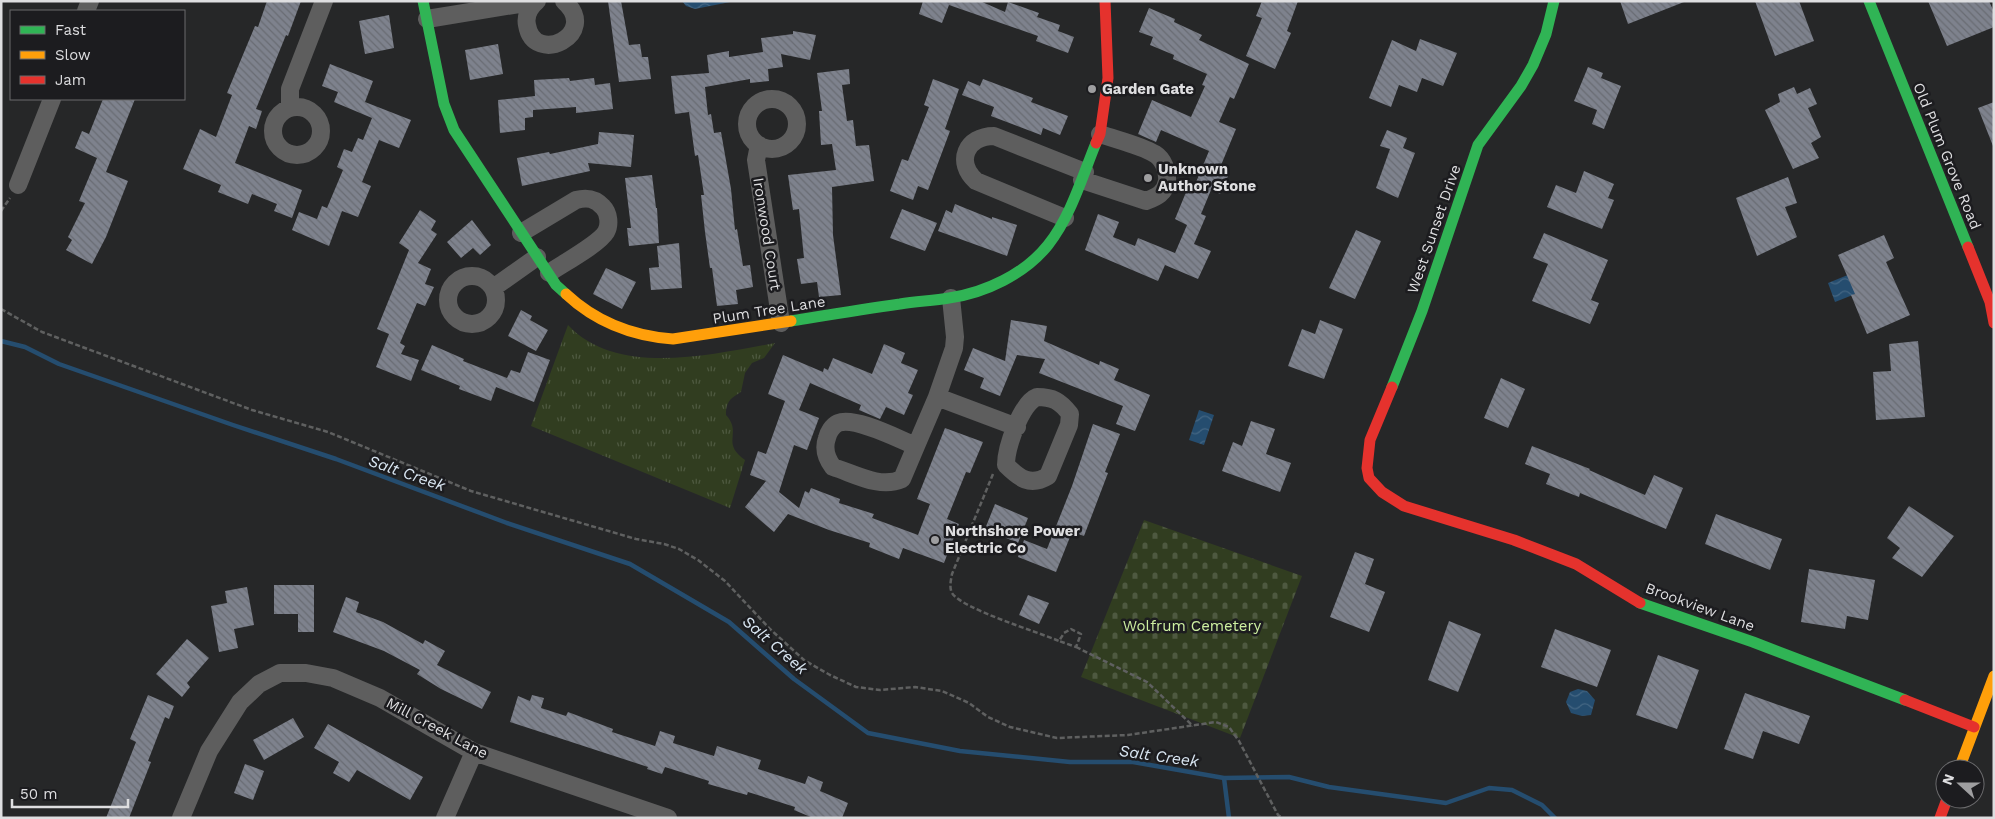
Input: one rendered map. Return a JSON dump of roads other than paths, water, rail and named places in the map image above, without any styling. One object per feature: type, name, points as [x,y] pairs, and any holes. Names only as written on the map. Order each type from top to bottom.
[{"type":"street","points":[[290,108],[290,89],[324,1]]},
{"type":"street","name":"Plum Tree Lane","points":[[423,1],[444,104],[454,130],[537,257],[550,273],[556,285],[577,305],[603,323],[625,332],[650,338],[673,339],[912,302],[951,298],[990,287],[1014,275],[1033,262],[1048,245],[1066,218],[1100,134],[1108,78],[1104,2]]},
{"type":"street","points":[[534,5],[527,15],[528,31],[538,42],[551,46],[569,37],[574,25],[574,14],[564,1]]},
{"type":"street","name":"West Sunset Drive","points":[[1369,478],[1367,468],[1370,440],[1422,311],[1478,146],[1487,129],[1533,66],[1544,39],[1554,1]]},
{"type":"street","name":"Old Plum Grove Road","points":[[1869,1],[1990,302],[1994,322]]},
{"type":"street","points":[[427,19],[519,4],[534,5]]},
{"type":"street","points":[[18,185],[52,100]]},
{"type":"street","points":[[1066,218],[976,181],[964,166],[968,148],[974,140],[984,136],[994,136],[1146,201],[1164,191],[1167,180],[1166,166],[1156,154],[1100,134]]},
{"type":"street","name":"Ironwood Court","points":[[759,145],[756,160],[781,323]]},
{"type":"street","points":[[521,233],[576,200],[585,198],[597,200],[607,212],[608,224],[606,232],[598,240],[550,273]]},
{"type":"street","points":[[493,288],[537,257]]},
{"type":"street","points":[[916,446],[859,424],[848,422],[837,423],[829,431],[825,443],[828,461],[833,467],[882,483],[893,483],[902,479],[937,397],[954,348],[955,337],[951,298]]},
{"type":"street","points":[[937,397],[1017,427]]},
{"type":"street","points":[[1037,397],[1048,397],[1057,400],[1070,414],[1069,425],[1048,476],[1040,481],[1022,480],[1006,465],[1006,455],[1017,427],[1025,407],[1031,400],[1037,397]]},
{"type":"street","name":"Brookview Lane","points":[[1369,478],[1382,492],[1404,506],[1514,540],[1576,564],[1641,603],[1753,642],[1974,727]]},
{"type":"street","name":"Mill Creek Lane","points":[[181,818],[209,751],[240,702],[259,684],[280,673],[306,673],[333,678],[380,698],[474,752],[668,818]]},
{"type":"street","points":[[1963,759],[1994,676]]},
{"type":"street","points":[[445,818],[474,752]]},
{"type":"water","points":[[682,1],[735,1],[695,9],[686,6]]},
{"type":"water","points":[[1860,270],[1868,289],[1835,302],[1828,283]]},
{"type":"water","points":[[1199,410],[1214,415],[1204,445],[1189,440]]},
{"type":"water","points":[[1578,689],[1587,691],[1595,700],[1591,715],[1582,716],[1571,713],[1566,702],[1570,692]]},
{"type":"waterway","name":"Salt Creek","points":[[1,341],[25,347],[59,364],[336,459],[507,523],[630,564],[729,622],[794,679],[868,733],[960,751],[1070,762],[1133,762],[1224,778],[1289,777],[1329,787],[1446,803],[1489,788],[1512,790],[1542,805],[1555,818]]},
{"type":"waterway","points":[[1224,778],[1229,818]]},
{"type":"place","name":"Garden Gate","points":[[1092,89]]},
{"type":"place","name":"Unknown Author Stone","points":[[1148,178]]},
{"type":"place","name":"Northshore Power Electric Co","points":[[935,540]]},
{"type":"park label","name":"Wolfrum Cemetery","points":[[1192,626]]}]
